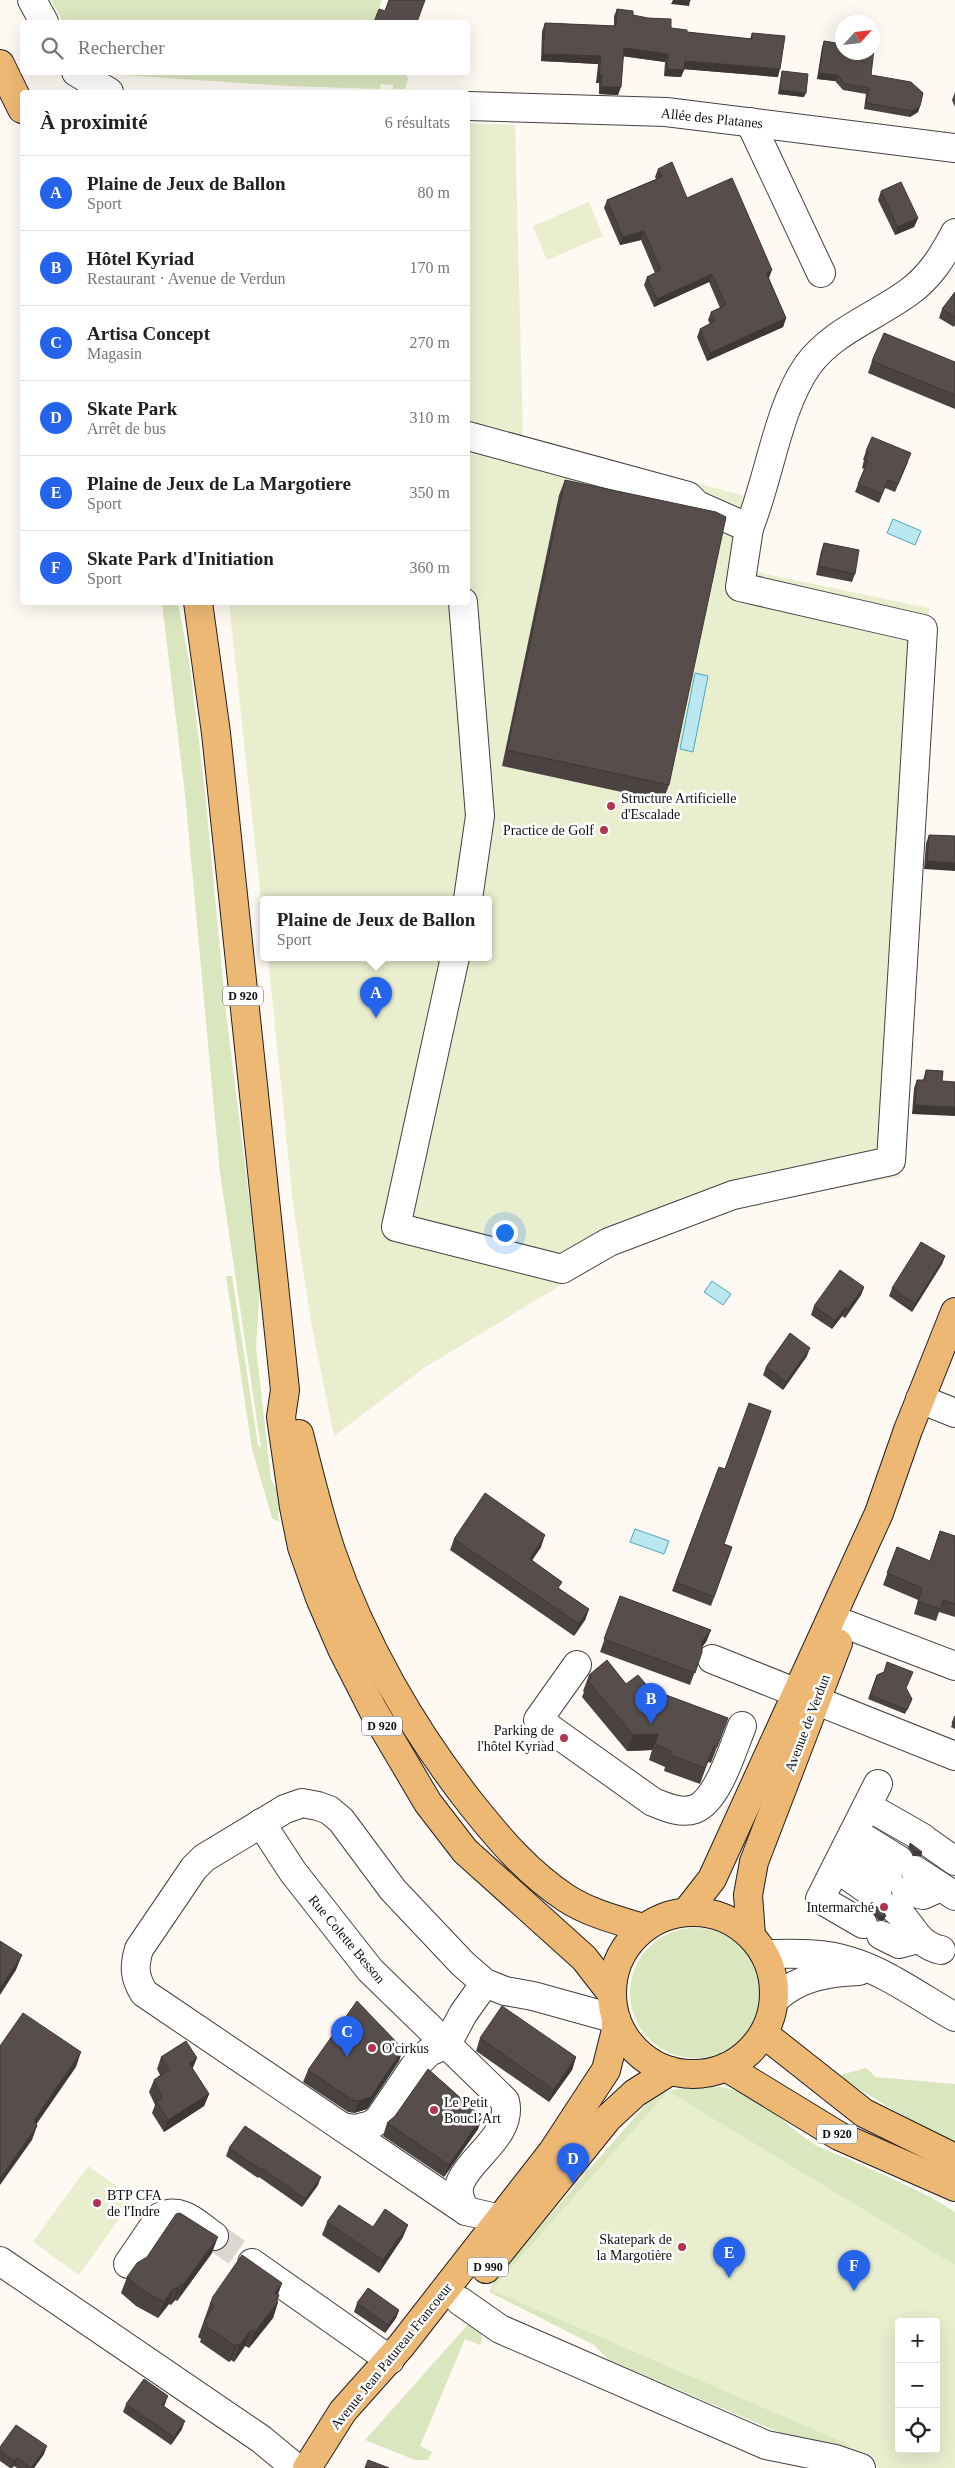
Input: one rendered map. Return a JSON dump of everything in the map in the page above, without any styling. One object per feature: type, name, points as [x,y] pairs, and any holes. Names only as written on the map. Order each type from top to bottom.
[{"type":"main road","points":[[0,64],[20,105]]},
{"type":"main road","name":"D 920","points":[[198,605],[216,732],[285,1390],[281,1417],[302,1547],[342,1648],[373,1710],[428,1803],[465,1851],[584,1958],[614,2006]]},
{"type":"main road","name":"Avenue de Verdun","points":[[687,1911],[712,1879],[787,1743],[879,1513],[920,1400],[955,1312]]},
{"type":"main road","name":"D 920","points":[[285,1390],[295,1414],[332,1552],[352,1604],[400,1699],[430,1748],[502,1843],[534,1874],[567,1899],[601,1915],[644,1928]]},
{"type":"main road","name":"Avenue de Verdun","points":[[806,1697],[845,1624],[870,1554],[879,1513]]},
{"type":"main road","name":"Avenue de Verdun","points":[[758,1945],[748,1895],[754,1862],[787,1743]]},
{"type":"main road","points":[[687,1911],[708,1912],[732,1921],[758,1945],[774,1983],[771,2017],[764,2034],[757,2044],[726,2067],[714,2072],[692,2074],[670,2071],[647,2060],[628,2042],[614,2006],[615,1969],[626,1946],[644,1928],[664,1916],[687,1911]]},
{"type":"main road","name":"Avenue Jean Patureau Francoeur","points":[[309,2468],[343,2411],[390,2360],[553,2151],[606,2070],[616,2030],[614,2006]]},
{"type":"main road","name":"D 920","points":[[764,2034],[864,2113],[955,2158]]},
{"type":"main road","name":"D 920","points":[[726,2067],[839,2136],[955,2187]]},
{"type":"main road","name":"Avenue Jean Patureau Francoeur","points":[[309,2468],[342,2440],[460,2301],[608,2118],[635,2094],[670,2071]]},
{"type":"street","points":[[32,0],[43,20]]},
{"type":"street","points":[[81,75],[106,90]]},
{"type":"street","name":"Allée des Platanes","points":[[470,106],[666,112],[955,148]]},
{"type":"street","points":[[750,122],[821,273]]},
{"type":"street","points":[[454,961],[396,1227],[562,1269],[609,1242],[733,1195],[891,1161],[924,629],[740,587],[749,528],[760,500],[788,404],[808,365],[840,334],[891,304],[923,281],[936,266],[955,233]]},
{"type":"street","points":[[470,437],[688,496],[697,505],[749,528]]},
{"type":"street","points":[[463,605],[480,816],[468,896]]},
{"type":"street","points":[[920,1400],[955,1413]]},
{"type":"street","points":[[845,1624],[955,1666]]},
{"type":"street","points":[[712,1659],[955,1756]]},
{"type":"street","points":[[577,1665],[538,1720],[653,1802],[672,1809],[694,1809],[710,1798],[742,1726]]},
{"type":"street","points":[[716,1715],[787,1743]]},
{"type":"street","points":[[501,2219],[466,2212],[144,1993],[136,1981],[134,1964],[139,1949],[194,1868],[204,1858],[285,1808],[302,1803],[329,1810],[341,1820],[393,1890],[463,1964],[485,1983],[505,1991],[614,2006]]},
{"type":"street","name":"Rue Colette Besson","points":[[261,1823],[292,1872],[370,1970],[499,2092],[505,2101],[507,2110],[496,2136],[460,2182],[460,2200],[466,2212]]},
{"type":"street","points":[[848,1843],[897,1885],[924,1894],[950,1887]]},
{"type":"street","points":[[848,1843],[897,1885],[905,1918],[925,1942]]},
{"type":"street","points":[[848,1843],[897,1885],[950,1887]]},
{"type":"street","points":[[897,1885],[955,1861]]},
{"type":"street","points":[[758,1945],[850,1961],[955,2017]]},
{"type":"street","points":[[774,1999],[795,1984],[819,1975],[871,1971]]},
{"type":"street","points":[[342,2127],[355,2129],[371,2125],[378,2120],[414,2067],[429,2052],[447,2044],[463,2014],[485,1983]]},
{"type":"street","points":[[128,2264],[160,2217],[167,2213],[178,2212],[214,2236]]},
{"type":"street","points":[[242,2256],[390,2360]]},
{"type":"street","points":[[0,2261],[261,2439],[296,2468]]},
{"type":"street","points":[[460,2301],[500,2329],[766,2445],[835,2459],[861,2468]]},
{"type":"green space","points":[[51,0],[382,0],[375,20],[62,20]]},
{"type":"green space","points":[[122,75],[406,75],[408,79],[405,89],[393,89],[393,85],[381,84],[380,89],[288,86]]},
{"type":"green space","points":[[470,123],[515,125],[523,437],[760,500],[747,570],[929,608],[899,1177],[711,1211],[622,1248],[424,1368],[334,1436],[311,1322],[293,1204],[268,961],[492,961],[492,896],[261,896],[229,605],[470,605]]},
{"type":"green space","points":[[589,202],[603,236],[547,260],[533,226]]},
{"type":"green space","points":[[162,605],[178,605],[190,667],[205,792],[226,1013],[260,1286],[256,1347],[271,1480],[281,1497],[284,1509],[278,1511],[279,1522],[272,1518],[252,1449],[226,1276],[232,1276],[258,1445],[261,1448],[220,1173],[185,794]]},
{"type":"green space","points":[[695,1928],[708,1929],[720,1933],[741,1947],[755,1968],[759,1980],[759,2006],[755,2018],[741,2039],[720,2053],[708,2057],[695,2058],[682,2057],[670,2053],[649,2039],[635,2018],[631,2006],[630,1993],[631,1980],[635,1968],[649,1947],[670,1933],[682,1929]]},
{"type":"green space","points":[[866,2068],[876,2077],[955,2084],[955,2142],[912,2121],[839,2077]]},
{"type":"green space","points":[[691,2087],[721,2087],[749,2096],[772,2111],[817,2146],[916,2190],[955,2212],[955,2468],[820,2450],[609,2360],[594,2345],[489,2292],[497,2276],[647,2103],[673,2090]]},
{"type":"green space","points":[[668,2091],[955,2265],[955,2468],[873,2468],[843,2457],[847,2444],[491,2290]]},
{"type":"green space","points":[[88,2166],[134,2198],[79,2275],[33,2242]]},
{"type":"green space","points":[[472,2320],[481,2332],[480,2345],[465,2339],[420,2446],[432,2452],[428,2460],[415,2460],[365,2440]]},
{"type":"water","points":[[893,519],[921,531],[915,545],[887,533]]},
{"type":"water","points":[[695,673],[708,676],[693,752],[680,749]]},
{"type":"water","points":[[712,1281],[731,1294],[723,1305],[704,1292]]},
{"type":"water","points":[[635,1529],[669,1541],[664,1554],[630,1542]]},
{"type":"building","points":[[389,0],[425,0],[418,20],[375,20],[379,9],[385,11]]},
{"type":"building","points":[[617,9],[633,11],[633,15],[648,18],[671,19],[671,28],[687,30],[687,32],[752,39],[752,33],[785,36],[780,69],[685,61],[684,70],[667,69],[668,54],[624,48],[621,87],[601,87],[602,75],[599,75],[601,56],[543,54],[545,23],[616,26]]},
{"type":"building","points":[[824,41],[835,43],[835,60],[873,60],[871,75],[911,82],[923,93],[920,106],[912,111],[866,103],[869,88],[845,84],[838,75],[819,73]]},
{"type":"building","points":[[782,71],[808,74],[806,93],[780,90]]},
{"type":"building","points":[[672,162],[687,198],[732,178],[772,270],[766,273],[786,318],[710,353],[700,329],[715,321],[711,312],[726,305],[712,274],[657,299],[647,277],[661,270],[644,231],[623,237],[607,200],[662,177],[658,169]]},
{"type":"building","points":[[901,182],[918,218],[898,227],[881,191]]},
{"type":"building","points":[[955,292],[955,317],[942,309]]},
{"type":"building","points":[[884,333],[955,362],[955,395],[872,361]]},
{"type":"building","points":[[872,437],[911,453],[898,484],[888,480],[882,494],[858,484],[868,461],[865,460],[868,452],[866,451]]},
{"type":"building","points":[[565,480],[716,512],[726,517],[669,785],[507,750]]},
{"type":"building","points":[[824,543],[859,550],[855,574],[819,566]]},
{"type":"building","points":[[929,835],[955,836],[955,863],[927,861]]},
{"type":"building","points":[[926,1070],[943,1071],[942,1081],[955,1082],[955,1107],[915,1105],[917,1080],[925,1080]]},
{"type":"building","points":[[921,1242],[945,1256],[915,1304],[892,1288]]},
{"type":"building","points":[[840,1270],[864,1287],[848,1309],[845,1308],[835,1321],[814,1306]]},
{"type":"building","points":[[790,1333],[810,1348],[786,1382],[766,1367]]},
{"type":"building","points":[[749,1403],[771,1411],[724,1544],[732,1547],[714,1597],[676,1582],[719,1467],[725,1469]]},
{"type":"building","points":[[485,1493],[545,1535],[530,1559],[562,1582],[558,1588],[589,1609],[579,1624],[454,1539]]},
{"type":"building","points":[[940,1531],[955,1536],[955,1604],[943,1600],[941,1609],[918,1602],[922,1588],[887,1573],[897,1547],[930,1561]]},
{"type":"building","points":[[620,1596],[711,1630],[702,1641],[702,1652],[695,1673],[604,1639]]},
{"type":"building","points":[[607,1660],[626,1684],[638,1675],[650,1689],[728,1718],[717,1747],[714,1746],[705,1768],[670,1755],[671,1751],[655,1744],[658,1734],[633,1735],[588,1681],[592,1678],[589,1675]]},
{"type":"building","points":[[887,1662],[913,1672],[906,1688],[912,1699],[907,1710],[870,1695],[877,1675],[884,1672]]},
{"type":"building","points":[[910,1843],[922,1852],[915,1851]]},
{"type":"building","points":[[873,1906],[881,1908],[886,1916],[879,1916]]},
{"type":"building","points":[[0,1941],[22,1955],[0,1988]]},
{"type":"building","points":[[357,2001],[403,2049],[371,2097],[359,2101],[352,2100],[308,2070]]},
{"type":"building","points":[[502,2006],[576,2057],[554,2090],[480,2038]]},
{"type":"building","points":[[23,2013],[81,2052],[34,2120],[37,2126],[0,2178],[0,2046]]},
{"type":"building","points":[[186,2041],[197,2058],[189,2063],[209,2094],[168,2120],[156,2101],[162,2098],[154,2080],[169,2070],[161,2057]]},
{"type":"building","points":[[428,2069],[482,2117],[449,2165],[387,2123],[395,2116]]},
{"type":"building","points":[[245,2126],[321,2177],[305,2199],[262,2168],[261,2170],[229,2148]]},
{"type":"building","points":[[339,2205],[373,2227],[385,2209],[408,2225],[383,2260],[327,2222]]},
{"type":"building","points":[[180,2213],[218,2237],[183,2285],[181,2284],[177,2289],[174,2288],[164,2302],[142,2290],[127,2277],[137,2263],[147,2257],[176,2214]]},
{"type":"building","points":[[242,2255],[282,2283],[275,2293],[279,2295],[276,2300],[278,2302],[255,2332],[251,2330],[240,2345],[237,2344],[235,2346],[206,2326],[207,2324],[204,2321],[214,2306],[210,2304],[212,2298]]},
{"type":"building","points":[[368,2288],[399,2310],[388,2325],[357,2303]]},
{"type":"building","points":[[144,2379],[168,2396],[162,2405],[185,2421],[174,2437],[126,2404]]},
{"type":"building","points":[[16,2425],[47,2446],[31,2468],[17,2458],[14,2461],[0,2451],[0,2447]]},
{"type":"building","points":[[368,2460],[389,2468],[365,2468]]},
{"type":"tunnel","points":[[907,1846],[923,1856]]},
{"type":"tunnel","points":[[214,2236],[242,2256]]},
{"type":"place","name":"Structure Artificielle d'Escalade","points":[[611,806]]},
{"type":"place","name":"Practice de Golf","points":[[604,830]]},
{"type":"place","name":"Plaine de Jeux de Ballon","points":[[376,1018]]},
{"type":"place","name":"Hôtel Kyriad","points":[[651,1724]]},
{"type":"place","name":"Parking de l'hôtel Kyriad","points":[[564,1738]]},
{"type":"place","name":"Intermarché","points":[[884,1907]]},
{"type":"place","name":"O'cirkus","points":[[372,2048]]},
{"type":"place","name":"Artisa Concept","points":[[347,2057]]},
{"type":"place","name":"Le Petit Boucl’Art","points":[[434,2110]]},
{"type":"place","name":"Skate Park","points":[[573,2184]]},
{"type":"place","name":"BTP CFA de l'Indre","points":[[97,2203]]},
{"type":"place","name":"Skatepark de la Margotière","points":[[682,2247]]},
{"type":"place","name":"Plaine de Jeux de La Margotiere","points":[[729,2278]]},
{"type":"place","name":"Skate Park d'Initiation","points":[[854,2291]]}]
